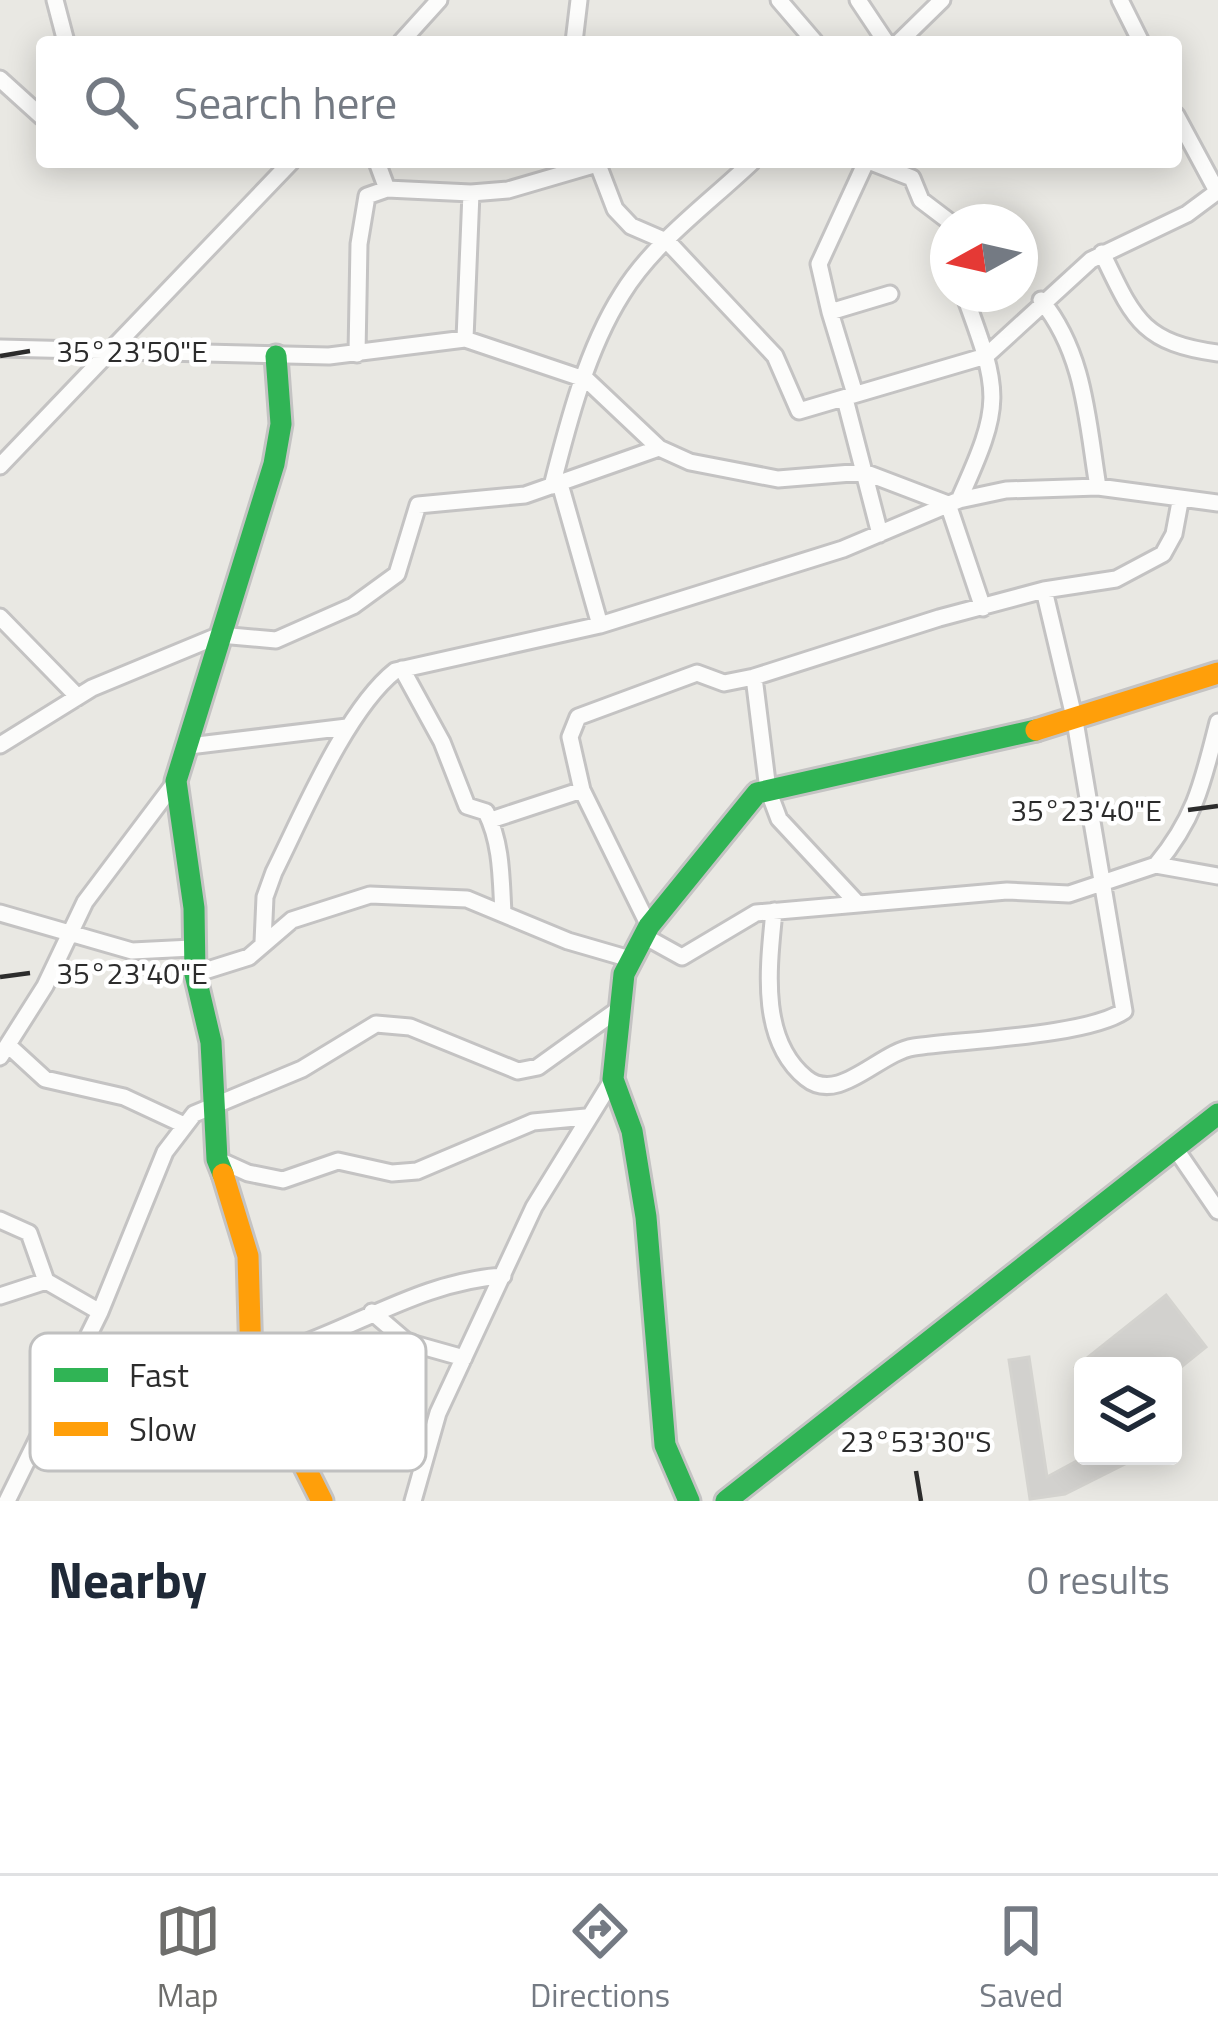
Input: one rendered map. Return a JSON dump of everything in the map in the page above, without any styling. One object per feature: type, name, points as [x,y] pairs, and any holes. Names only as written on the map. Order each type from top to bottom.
[{"type":"street","points":[[55,0],[64,36]]},
{"type":"street","points":[[575,36],[579,0]]},
{"type":"street","points":[[779,0],[810,36]]},
{"type":"street","points":[[858,0],[882,36]]},
{"type":"street","points":[[905,36],[943,0]]},
{"type":"street","points":[[1120,0],[1138,36]]},
{"type":"street","points":[[406,36],[437,1]]},
{"type":"street","points":[[0,79],[36,112]]},
{"type":"street","points":[[599,168],[615,209],[631,226],[668,242],[775,356],[799,411],[986,356],[1041,300],[1102,253],[1186,214],[1218,192],[1182,126]]},
{"type":"street","points":[[0,466],[285,168]]},
{"type":"street","points":[[379,168],[387,189]]},
{"type":"street","points":[[357,354],[363,206],[374,190],[508,190],[581,168]]},
{"type":"street","points":[[600,625],[556,485],[587,380],[622,293],[746,168]]},
{"type":"street","points":[[866,168],[819,264],[880,534]]},
{"type":"street","points":[[885,168],[912,178],[921,200],[930,207]]},
{"type":"street","points":[[465,339],[471,193]]},
{"type":"street","points":[[1102,253],[1139,324],[1179,347],[1218,353]]},
{"type":"street","points":[[830,312],[890,294]]},
{"type":"street","points":[[1041,300],[1066,331],[1076,358],[1098,488]]},
{"type":"street","points":[[970,312],[992,381],[991,430],[953,502],[982,608]]},
{"type":"street","points":[[0,348],[276,356],[357,354],[465,339],[587,380],[659,448],[728,473],[778,479],[864,472],[953,502]]},
{"type":"street","points":[[182,1124],[124,1097],[45,1079],[3,1050],[45,986],[92,891],[176,781],[274,464],[281,424],[276,356]]},
{"type":"street","points":[[0,746],[78,697],[220,635],[276,640],[353,606],[397,574],[418,505],[501,499],[659,448]]},
{"type":"street","points":[[263,942],[265,897],[274,872],[347,727],[377,685],[402,669],[514,648],[600,625],[880,534],[953,502],[1006,490],[1098,488],[1180,502],[1218,502]]},
{"type":"street","points":[[1180,502],[1174,534],[1151,564],[1116,579],[1044,590],[754,677],[724,682],[697,673],[578,717],[570,737],[582,790],[646,931],[682,957],[742,919],[774,911],[1007,891],[1069,894],[1156,865],[1218,876]]},
{"type":"street","points":[[774,911],[769,992],[774,1025],[802,1074],[817,1084],[839,1086],[898,1049],[997,1040],[1124,1011],[1075,722],[1044,590]]},
{"type":"street","points":[[0,617],[78,697]]},
{"type":"street","points":[[402,669],[442,742],[467,806],[487,812],[501,863],[503,913]]},
{"type":"street","points":[[689,1501],[665,1445],[646,1217],[632,1131],[613,1079],[616,1011],[630,959],[646,931],[744,805],[768,790],[1075,722],[1218,673]]},
{"type":"street","points":[[754,677],[768,790],[796,843],[858,904]]},
{"type":"street","points":[[1156,865],[1186,829],[1197,804],[1218,722]]},
{"type":"street","points":[[189,746],[347,727]]},
{"type":"street","points":[[176,781],[194,908],[195,974],[211,1042],[217,1159],[244,1233],[250,1333]]},
{"type":"street","points":[[490,820],[582,790]]},
{"type":"street","points":[[195,974],[250,957],[292,920],[370,895],[467,899],[568,941],[630,959]]},
{"type":"street","points":[[0,913],[132,951],[192,948]]},
{"type":"street","points":[[89,1333],[165,1152],[182,1124],[302,1069],[376,1024],[410,1027],[518,1071],[538,1067],[616,1011]]},
{"type":"street","points":[[426,1455],[438,1413],[534,1207],[613,1079]]},
{"type":"street","points":[[726,1501],[1218,1114]]},
{"type":"street","points":[[217,1159],[283,1180],[338,1160],[392,1173],[417,1171],[533,1121],[586,1117]]},
{"type":"street","points":[[1175,1148],[1218,1211]]},
{"type":"street","points":[[0,1220],[29,1233],[46,1281],[100,1312]]},
{"type":"street","points":[[332,1333],[436,1287],[503,1276]]},
{"type":"street","points":[[0,1296],[46,1281]]},
{"type":"street","points":[[372,1312],[396,1333]]},
{"type":"street","points":[[426,1347],[464,1358]]},
{"type":"street","points":[[7,1501],[8,1482],[30,1441]]},
{"type":"street","points":[[307,1471],[322,1501]]},
{"type":"street","points":[[413,1501],[422,1471]]},
{"type":"building","points":[[1166,1295],[1206,1347],[1182,1366],[1182,1357],[1088,1357]]},
{"type":"building","points":[[1029,1357],[1047,1477],[1074,1462],[1123,1465],[1065,1494],[1030,1499],[1009,1360]]},
{"type":"traffic: fast","points":[[223,1174],[217,1159],[211,1042],[195,974],[194,908],[176,781],[274,464],[281,424],[276,356]]},
{"type":"traffic: fast","points":[[689,1501],[665,1445],[646,1217],[632,1131],[613,1079],[624,974],[649,926],[757,793],[1036,730]]},
{"type":"traffic: fast","points":[[726,1501],[1218,1114]]},
{"type":"traffic: slow","points":[[1036,730],[1218,673]]},
{"type":"traffic: slow","points":[[223,1174],[248,1256],[250,1333]]},
{"type":"traffic: slow","points":[[307,1471],[322,1501]]}]
